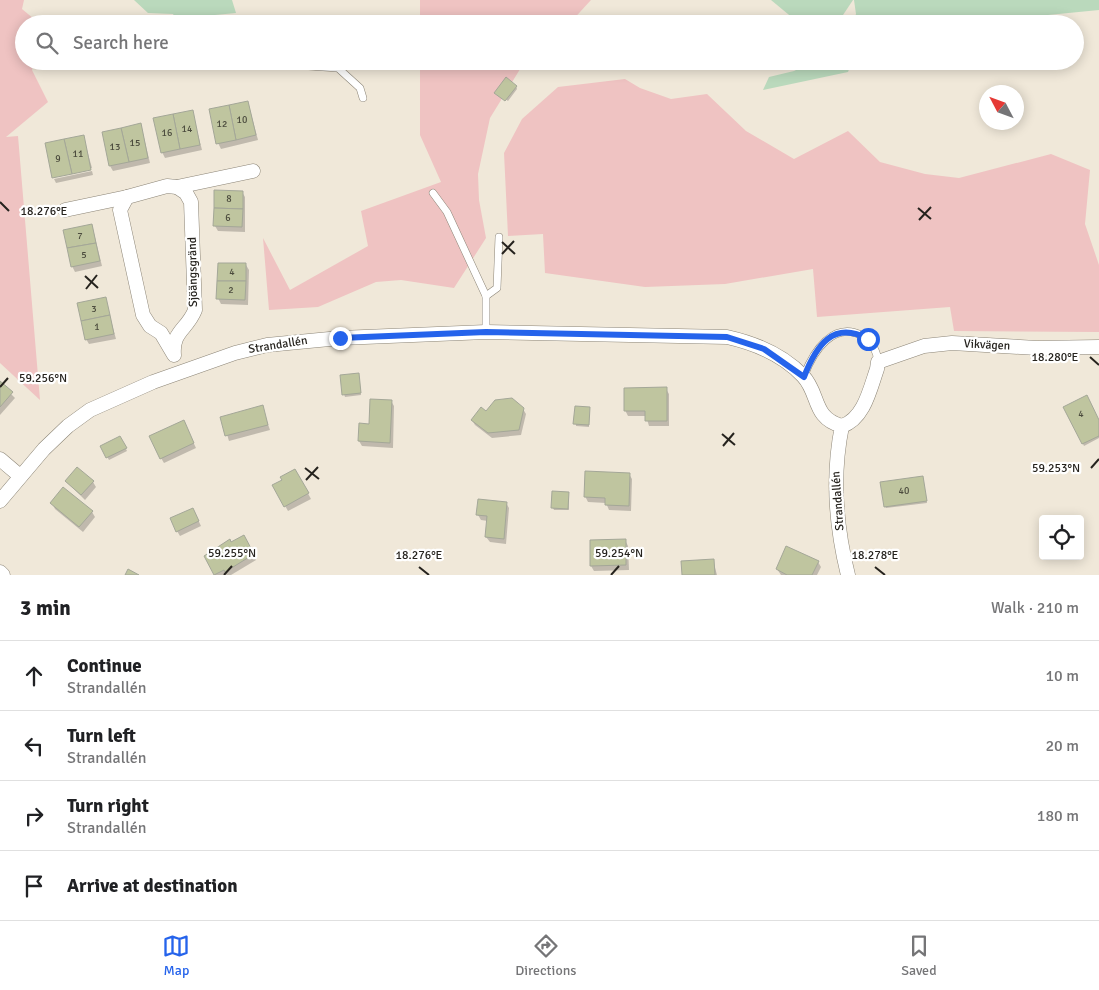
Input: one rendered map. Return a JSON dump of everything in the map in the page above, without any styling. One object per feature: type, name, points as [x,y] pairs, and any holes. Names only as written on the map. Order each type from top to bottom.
[{"type":"street","points":[[65,210],[167,186],[177,187],[253,171]]},
{"type":"street","name":"Sjöängsgränd","points":[[177,187],[186,194],[191,202],[195,310],[193,316],[175,336],[173,343],[177,373]]},
{"type":"street","name":"Sjöängsgränd","points":[[126,197],[120,210],[143,315],[150,326],[161,333],[174,355]]},
{"type":"street","name":"Strandallén","points":[[0,501],[44,449],[73,422],[101,405],[177,373],[235,353],[267,345],[308,340],[486,332],[727,337],[764,349],[804,377],[824,418],[832,424],[842,426],[836,455],[836,480],[839,529],[848,575]]},
{"type":"street","name":"Vikvägen","points":[[878,362],[924,346],[952,343],[1037,348],[1099,347]]},
{"type":"street","points":[[842,426],[851,422],[860,411],[878,369],[878,362]]},
{"type":"street","points":[[0,459],[20,476]]},
{"type":"street","points":[[0,572],[3,575]]},
{"type":"lane","points":[[340,70],[360,88],[363,98]]},
{"type":"lane","points":[[433,193],[447,212],[486,296],[486,332]]},
{"type":"lane","points":[[486,296],[496,288],[499,237]]},
{"type":"lane","points":[[804,377],[811,359],[820,346],[832,336],[846,331],[856,333],[868,339],[874,348],[878,362]]},
{"type":"shaded area","points":[[0,0],[24,0],[22,9],[29,15],[15,15],[15,70],[32,70],[48,102],[6,137],[18,136],[40,400],[0,363]]},
{"type":"shaded area","points":[[134,0],[232,0],[236,13],[174,15],[148,13]]},
{"type":"shaded area","points":[[420,0],[591,0],[577,15],[420,15]]},
{"type":"shaded area","points":[[771,0],[853,0],[843,15],[789,15]]},
{"type":"shaded area","points":[[854,0],[1099,0],[1099,10],[1048,15],[856,14]]},
{"type":"shaded area","points":[[420,70],[519,70],[490,118],[478,174],[479,200],[486,238],[454,288],[401,280],[376,282],[318,307],[269,310],[263,238],[290,290],[368,246],[361,211],[441,182],[420,135]]},
{"type":"shaded area","points":[[849,70],[848,72],[763,90],[769,77],[794,71]]},
{"type":"shaded area","points":[[625,79],[640,88],[671,99],[707,94],[746,131],[794,159],[848,131],[880,162],[925,174],[959,178],[1051,154],[1090,170],[1085,224],[1099,265],[1099,332],[954,331],[950,307],[817,317],[813,269],[725,284],[645,287],[545,273],[543,234],[508,236],[504,153],[522,119],[558,87]]},
{"type":"building","points":[[506,77],[517,86],[505,101],[494,93]]},
{"type":"building","points":[[248,101],[256,135],[236,140],[229,105]]},
{"type":"building","points":[[229,105],[236,140],[216,144],[209,109]]},
{"type":"building","points":[[193,110],[200,145],[180,149],[173,114]]},
{"type":"building","points":[[173,114],[180,149],[161,153],[153,118]]},
{"type":"building","points":[[141,123],[148,158],[129,162],[121,128]]},
{"type":"building","points":[[121,128],[129,162],[109,166],[102,132]]},
{"type":"building","points":[[84,135],[91,170],[72,174],[64,139]]},
{"type":"building","points":[[64,139],[72,174],[52,178],[45,143]]},
{"type":"building","points":[[214,190],[243,191],[243,209],[214,208]]},
{"type":"building","points":[[214,208],[243,209],[242,227],[213,226]]},
{"type":"building","points":[[92,224],[96,243],[67,248],[63,230]]},
{"type":"building","points":[[96,243],[100,261],[71,267],[67,248]]},
{"type":"building","points":[[218,263],[246,263],[246,281],[217,281]]},
{"type":"building","points":[[217,281],[246,281],[245,300],[216,299]]},
{"type":"building","points":[[106,297],[110,315],[81,321],[77,303]]},
{"type":"building","points":[[110,315],[114,334],[85,340],[81,321]]},
{"type":"building","points":[[359,373],[361,393],[342,395],[340,375]]},
{"type":"building","points":[[0,381],[13,392],[0,407]]},
{"type":"building","points":[[667,387],[667,421],[645,421],[645,411],[624,411],[624,388]]},
{"type":"building","points":[[1087,395],[1099,420],[1099,436],[1082,444],[1063,407]]},
{"type":"building","points":[[512,398],[524,408],[519,430],[488,433],[471,420],[481,407],[486,411],[495,400]]},
{"type":"building","points":[[370,399],[392,400],[390,443],[358,441],[359,423],[369,424]]},
{"type":"building","points":[[263,405],[268,425],[225,436],[220,417]]},
{"type":"building","points":[[575,406],[590,407],[589,425],[573,424]]},
{"type":"building","points":[[184,420],[194,443],[160,459],[149,436]]},
{"type":"building","points":[[120,436],[127,448],[106,458],[100,446]]},
{"type":"building","points":[[77,467],[94,481],[81,495],[65,481]]},
{"type":"building","points":[[295,469],[309,493],[284,507],[272,485],[282,480],[280,477]]},
{"type":"building","points":[[585,471],[630,473],[629,506],[605,505],[605,498],[584,497]]},
{"type":"building","points":[[923,476],[927,501],[884,507],[880,482]]},
{"type":"building","points":[[63,487],[93,511],[79,527],[50,503]]},
{"type":"building","points":[[552,491],[569,492],[568,509],[551,508]]},
{"type":"building","points":[[478,499],[507,502],[504,539],[485,537],[487,516],[476,515]]},
{"type":"building","points":[[193,508],[199,521],[176,532],[170,518]]},
{"type":"building","points":[[244,535],[254,554],[225,572],[224,570],[214,575],[204,556],[230,539],[231,542]]},
{"type":"building","points":[[626,539],[626,565],[590,566],[590,540]]},
{"type":"building","points":[[786,546],[819,561],[812,575],[787,575],[776,569]]},
{"type":"building","points":[[714,559],[715,575],[682,575],[681,561]]},
{"type":"building","points":[[128,569],[139,575],[125,575]]},
{"type":"route","points":[[340,338],[486,332],[707,335],[745,341],[764,349],[804,377],[811,359],[820,346],[832,336],[846,331],[856,333],[868,339]]}]
